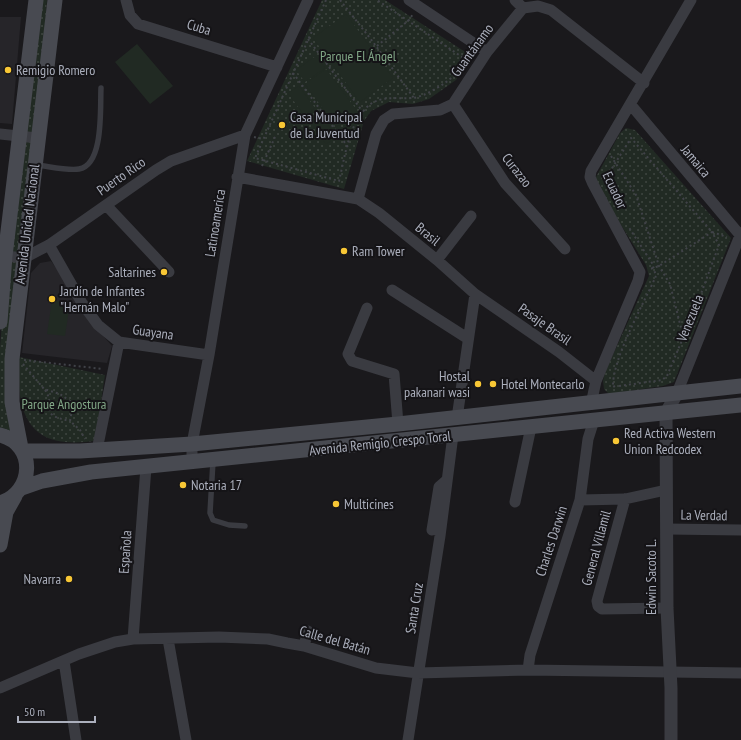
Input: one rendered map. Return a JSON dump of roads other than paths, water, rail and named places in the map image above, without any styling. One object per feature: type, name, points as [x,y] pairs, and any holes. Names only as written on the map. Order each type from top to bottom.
[{"type":"main road","name":"Avenida Unidad Nacional","points":[[0,322],[5,256],[35,0]]},
{"type":"main road","name":"Avenida Unidad Nacional","points":[[18,492],[26,480],[27,468],[12,402],[12,359],[37,138],[55,0]]},
{"type":"main road","name":"Avenida Remigio Crespo Toral","points":[[22,450],[94,450],[192,444],[591,404],[741,386]]},
{"type":"main road","name":"Avenida Remigio Crespo Toral","points":[[0,503],[18,492],[42,481],[68,476],[741,405]]},
{"type":"main road","points":[[0,435],[13,441],[22,450]]},
{"type":"main road","points":[[0,545],[6,512],[18,492]]},
{"type":"street","name":"Cuba","points":[[126,0],[130,16],[138,24],[277,67]]},
{"type":"street","name":"Latinoamerica","points":[[192,463],[192,444],[209,355],[245,135],[308,0]]},
{"type":"street","points":[[409,0],[487,52]]},
{"type":"street","name":"Ecuador","points":[[596,381],[638,281],[639,270],[590,177],[591,171],[604,147],[644,83],[691,0]]},
{"type":"street","name":"Guantánamo","points":[[453,104],[519,4],[538,6],[551,10],[644,83]]},
{"type":"street","points":[[358,199],[376,134],[384,120],[393,114],[440,110],[453,104]]},
{"type":"street","name":"Curazao","points":[[453,104],[505,183],[565,249]]},
{"type":"street","name":"Jamaica","points":[[631,105],[740,234]]},
{"type":"street","points":[[0,134],[37,138]]},
{"type":"street","name":"Puerto Rico","points":[[24,258],[49,245],[171,161],[245,135]]},
{"type":"street","name":"Brasil","points":[[237,177],[358,199],[379,213],[475,294]]},
{"type":"street","points":[[106,205],[169,272]]},
{"type":"street","points":[[436,260],[471,216]]},
{"type":"street","name":"Venezuela","points":[[666,413],[678,393],[740,234]]},
{"type":"street","name":"Guayana","points":[[49,245],[86,308],[98,324],[119,342],[209,355]]},
{"type":"street","points":[[5,256],[24,258]]},
{"type":"street","points":[[392,290],[467,338]]},
{"type":"street","points":[[457,418],[467,338],[475,294]]},
{"type":"street","name":"Pasaje Brasil","points":[[475,294],[559,352],[596,381]]},
{"type":"street","points":[[367,308],[348,354],[352,361],[394,374],[398,424]]},
{"type":"street","points":[[94,450],[119,342]]},
{"type":"street","points":[[591,404],[596,381]]},
{"type":"street","name":"Edwin Sacoto L.","points":[[666,413],[667,608],[671,672],[671,740]]},
{"type":"street","name":"Charles Darwin","points":[[528,670],[530,655],[580,500],[588,440],[594,420]]},
{"type":"street","points":[[515,502],[531,427]]},
{"type":"street","name":"Santa Cruz","points":[[408,740],[436,533],[447,480],[453,435]]},
{"type":"street","name":"Española","points":[[133,639],[146,467]]},
{"type":"street","points":[[580,500],[625,500],[666,490]]},
{"type":"street","name":"General Villamil","points":[[625,500],[598,601],[598,606],[602,609],[667,608]]},
{"type":"street","name":"La Verdad","points":[[667,529],[741,530]]},
{"type":"street","points":[[304,646],[308,631]]},
{"type":"street","name":"Calle del Batán","points":[[0,688],[98,646],[133,639],[219,637],[268,639],[304,646],[376,668],[418,673],[528,670],[741,673]]},
{"type":"street","points":[[168,639],[186,740]]},
{"type":"street","points":[[64,661],[76,740]]},
{"type":"lane","points":[[34,165],[79,170],[87,166],[92,161],[98,146],[101,88]]},
{"type":"lane","points":[[213,461],[210,513],[213,520],[229,525],[245,526]]},
{"type":"place","name":"Remigio Romero","points":[[8,70]]},
{"type":"place","name":"Casa Municipal de la Juventud","points":[[282,125]]},
{"type":"place","name":"Ram Tower","points":[[344,251]]},
{"type":"place","name":"Saltarines","points":[[164,272]]},
{"type":"place","name":"Jardín de Infantes \"Hernán Malo\"","points":[[52,299]]},
{"type":"place","name":"Hostal pakanari wasi","points":[[478,384]]},
{"type":"place","name":"Hotel Montecarlo","points":[[493,384]]},
{"type":"place","name":"Red Activa Western Union Redcodex","points":[[616,441]]},
{"type":"place","name":"Notaria 17","points":[[183,485]]},
{"type":"place","name":"Multicines","points":[[336,504]]},
{"type":"place","name":"Navarra","points":[[69,579]]},
{"type":"park label","name":"Parque El Ángel","points":[[358,56]]},
{"type":"park label","name":"Parque Angostura","points":[[64,404]]}]
